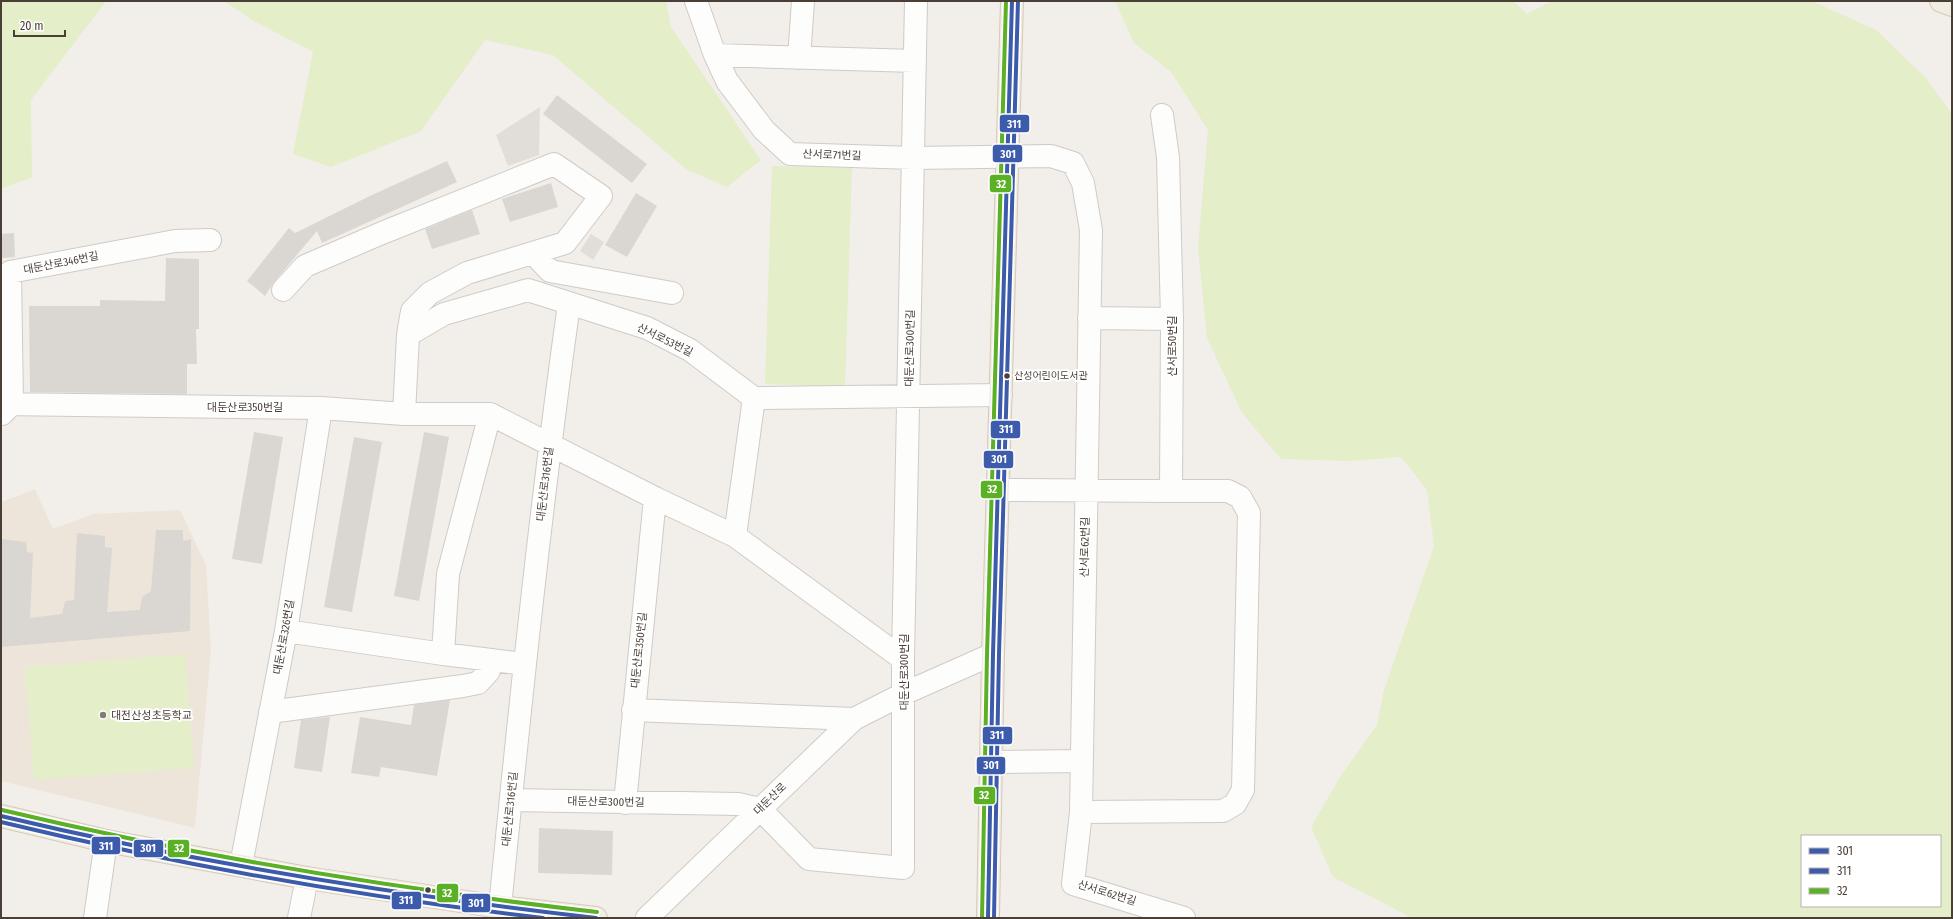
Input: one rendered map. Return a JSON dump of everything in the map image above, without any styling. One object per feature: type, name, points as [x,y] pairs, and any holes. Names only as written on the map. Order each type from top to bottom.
[{"type":"main road","points":[[988,918],[993,654],[1012,1]]},
{"type":"main road","points":[[1941,1],[1952,5]]},
{"type":"main road","points":[[1,816],[106,841],[307,878],[500,907],[596,918]]},
{"type":"street","name":"산서로71번길","points":[[696,1],[715,55],[727,81],[764,130],[790,154],[913,158],[1008,157]]},
{"type":"street","points":[[799,58],[803,1]]},
{"type":"street","name":"대둔산로300번길","points":[[511,800],[738,804],[760,809],[809,859],[903,868],[903,658],[916,1]]},
{"type":"street","points":[[715,55],[915,61]]},
{"type":"street","name":"산서로50번길","points":[[1162,115],[1168,158],[1172,319],[1171,491]]},
{"type":"street","name":"산서로62번길","points":[[1008,157],[1051,156],[1073,163],[1083,183],[1091,230],[1081,812],[1073,884],[1184,918]]},
{"type":"street","points":[[283,290],[305,266],[382,233],[554,164],[601,196],[565,243],[467,273],[430,293],[412,312],[408,336],[404,414]]},
{"type":"street","name":"대둔산로346번길","points":[[5,408],[10,272],[175,241],[210,240]]},
{"type":"street","points":[[533,253],[550,271],[672,293]]},
{"type":"street","name":"산서로53번길","points":[[408,336],[444,314],[528,290],[647,328],[690,350],[754,398]]},
{"type":"street","name":"대둔산로316번길","points":[[500,907],[524,664],[549,444],[569,304]]},
{"type":"street","points":[[1089,318],[1172,319]]},
{"type":"street","points":[[735,536],[754,398],[1001,395]]},
{"type":"street","name":"대둔산로350번길","points":[[5,408],[321,408],[404,414],[490,414],[655,498],[735,536],[903,658]]},
{"type":"street","name":"대둔산로326번길","points":[[241,865],[286,631],[321,408]]},
{"type":"street","points":[[443,654],[448,574],[490,414]]},
{"type":"street","points":[[998,490],[1086,492],[1228,491],[1240,497],[1249,513],[1243,790],[1235,804],[1223,811],[1081,812]]},
{"type":"street","name":"대둔산로350번길","points":[[625,803],[655,498]]},
{"type":"street","points":[[286,631],[443,654],[524,664]]},
{"type":"street","name":"대둔산로","points":[[647,918],[854,719],[903,694],[993,654]]},
{"type":"street","points":[[270,712],[478,684],[489,671]]},
{"type":"street","points":[[633,710],[854,719]]},
{"type":"street","points":[[991,762],[1082,761]]},
{"type":"street","points":[[95,918],[106,841]]},
{"type":"street","points":[[299,918],[307,878]]},
{"type":"shaded area","points":[[540,107],[539,155],[508,166],[496,135]]},
{"type":"shaded area","points":[[591,234],[604,242],[593,260],[580,251]]},
{"type":"shaded area","name":"대전산성초등학교","points":[[35,489],[53,529],[93,514],[180,510],[206,565],[211,650],[195,828],[1,781],[1,502]]},
{"type":"green space","points":[[1,1],[106,1],[31,100],[32,177],[1,189]]},
{"type":"green space","points":[[224,1],[666,1],[671,27],[761,160],[727,187],[686,169],[553,55],[485,40],[421,131],[331,167],[293,154],[313,52],[252,20]]},
{"type":"green space","points":[[1115,1],[1513,1],[1527,14],[1552,1],[1812,1],[1876,30],[1926,78],[1952,114],[1952,918],[1412,918],[1333,877],[1311,827],[1340,777],[1377,725],[1384,690],[1434,546],[1427,490],[1401,457],[1349,461],[1281,459],[1242,413],[1207,338],[1198,248],[1208,130],[1171,72],[1134,43]]},
{"type":"green space","points":[[772,166],[852,168],[845,387],[765,384]]},
{"type":"green space","points":[[185,654],[194,768],[34,780],[25,667]]},
{"type":"building","points":[[557,95],[647,164],[632,183],[543,114]]},
{"type":"building","points":[[447,161],[457,182],[322,243],[317,231],[274,282],[265,296],[247,281],[289,228],[295,233],[372,195]]},
{"type":"building","points":[[551,183],[558,207],[510,222],[502,199]]},
{"type":"building","points":[[636,193],[657,206],[627,257],[605,245]]},
{"type":"building","points":[[472,210],[480,234],[432,249],[425,229]]},
{"type":"building","points":[[14,233],[15,257],[1,258],[1,234]]},
{"type":"building","points":[[166,258],[199,259],[199,329],[196,329],[197,364],[187,364],[187,394],[30,392],[29,306],[100,306],[100,300],[165,301]]},
{"type":"building","points":[[254,432],[283,437],[262,564],[232,559]]},
{"type":"building","points":[[424,432],[449,437],[419,601],[394,596]]},
{"type":"building","points":[[354,437],[382,442],[352,612],[324,607]]},
{"type":"building","points":[[156,530],[183,530],[183,541],[191,539],[190,631],[1,647],[1,539],[26,542],[27,552],[33,553],[30,618],[62,614],[65,601],[74,600],[77,533],[105,536],[105,547],[112,548],[107,612],[140,610],[142,597],[151,591]]},
{"type":"building","points":[[450,700],[437,776],[381,767],[379,777],[351,773],[360,717],[411,725],[414,705]]},
{"type":"building","points":[[330,717],[322,772],[294,768],[301,720]]},
{"type":"building","points":[[539,828],[613,831],[612,875],[538,873]]},
{"type":"transit line","name":"32","points":[[982,918],[987,654],[1006,1]]},
{"type":"transit line","name":"301","points":[[988,918],[993,654],[1012,1]]},
{"type":"transit line","name":"311","points":[[994,918],[999,654],[1018,1]]},
{"type":"transit line","name":"32","points":[[2,810],[150,843],[298,870],[447,893],[597,912]]},
{"type":"transit line","name":"301","points":[[1,816],[149,849],[297,876],[446,899],[596,918]]},
{"type":"transit line","name":"311","points":[[1,822],[135,852],[270,878],[338,890],[475,910],[543,918]]},
{"type":"place","name":"산성어린이도서관","points":[[1007,376]]},
{"type":"place","name":"대전산성초등학교","points":[[103,715]]}]
